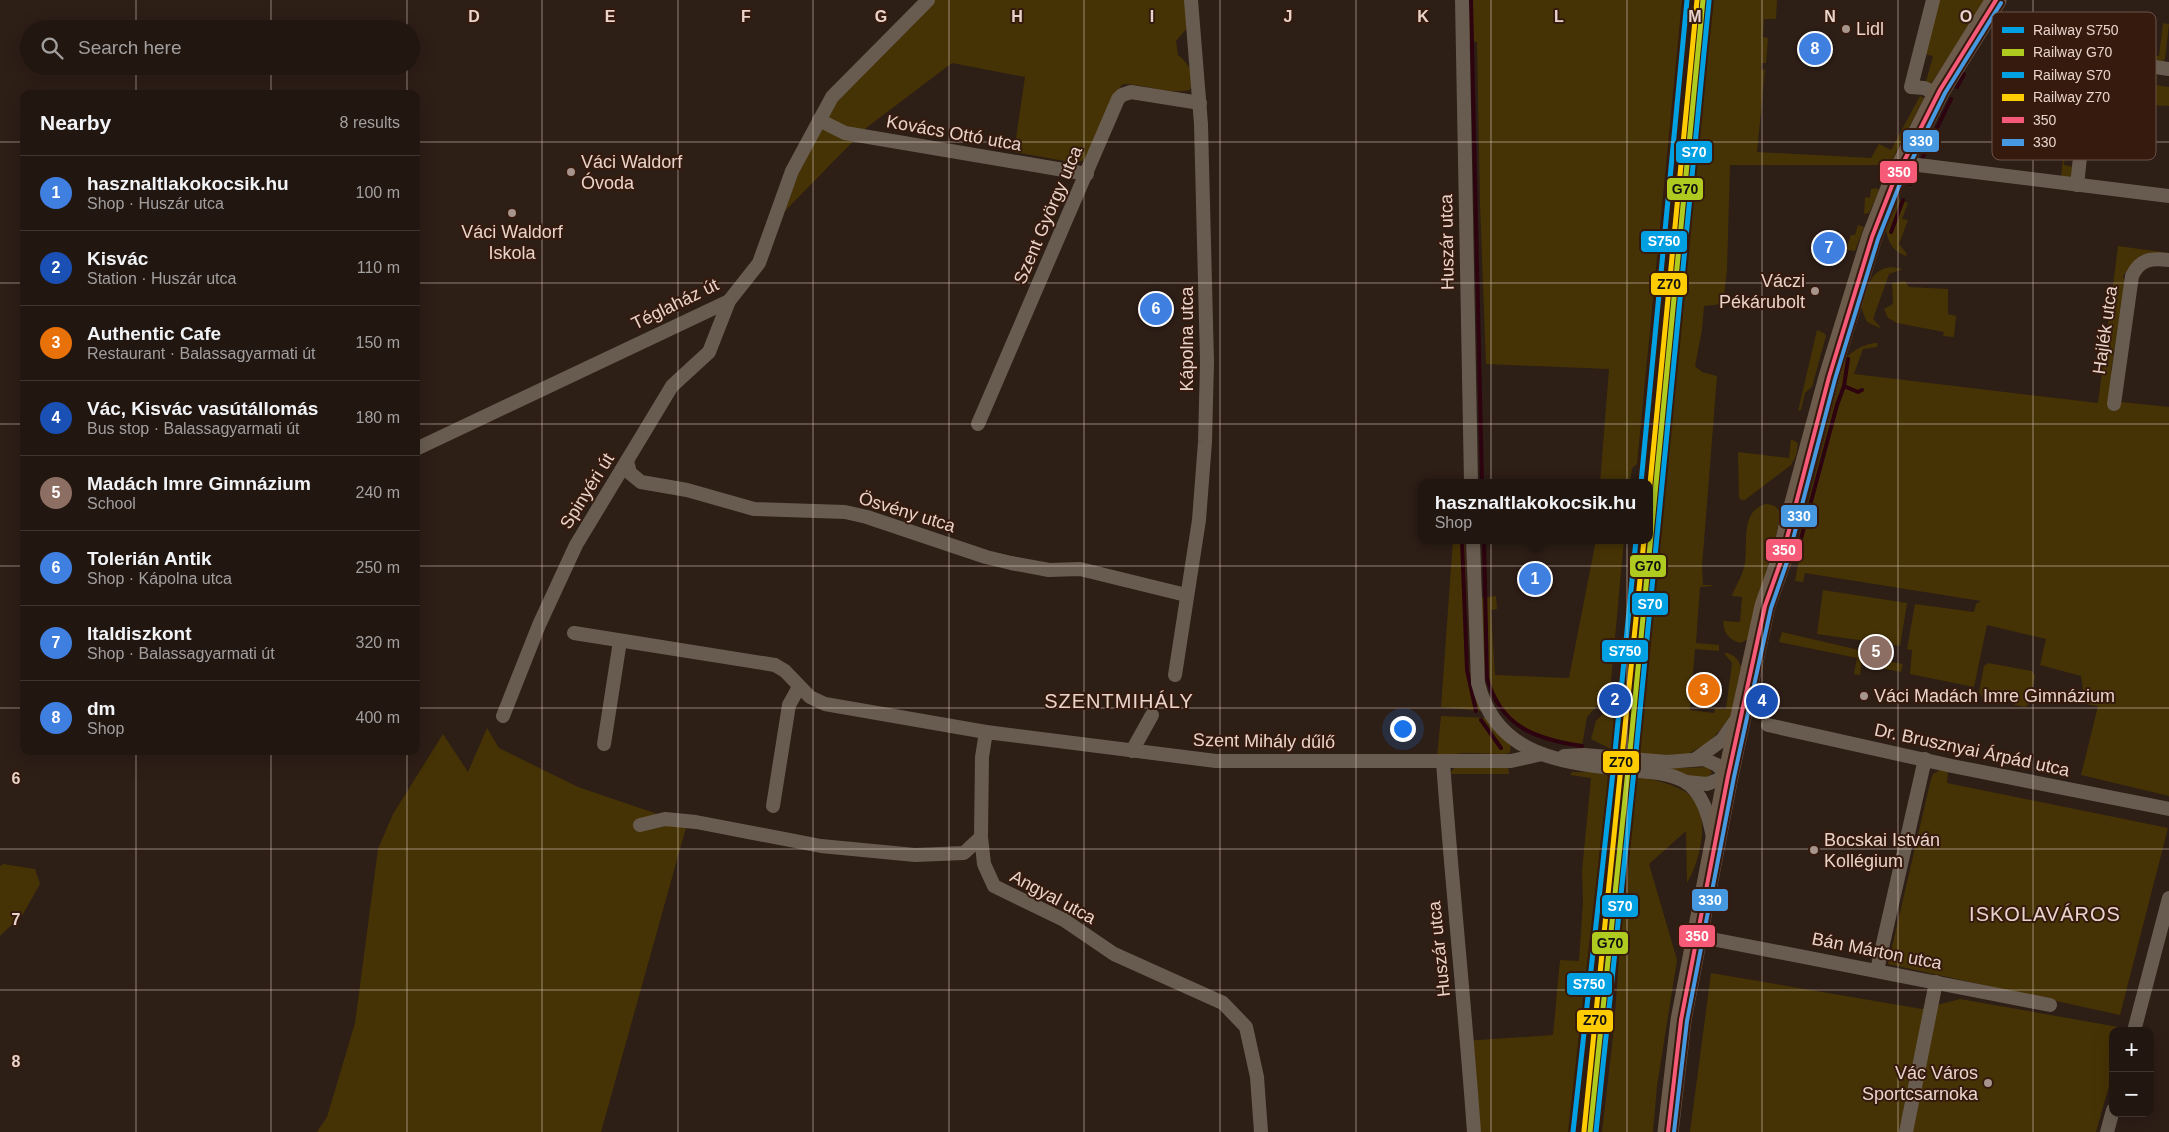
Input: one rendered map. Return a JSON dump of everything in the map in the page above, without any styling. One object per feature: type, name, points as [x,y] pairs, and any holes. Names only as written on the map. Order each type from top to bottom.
[{"type":"main road","points":[[1668,1132],[1681,1020],[1728,776],[1765,606],[1782,561],[1791,518],[1829,377],[1872,237],[1902,163],[1938,94],[1996,0]]},
{"type":"street","name":"Téglaház út","points":[[420,447],[729,301],[759,263],[792,171],[832,96],[928,0]]},
{"type":"street","name":"Kápolna utca","points":[[1175,675],[1199,520],[1205,442],[1208,362],[1200,103],[1191,0]]},
{"type":"street","name":"Huszár utca","points":[[1462,0],[1471,479]]},
{"type":"street","points":[[1933,0],[1911,87],[1924,88],[1938,94]]},
{"type":"street","points":[[2156,66],[2169,68]]},
{"type":"street","name":"Szent György utca","points":[[978,424],[1118,99],[1122,95],[1131,92],[1200,103]]},
{"type":"street","name":"Kovács Ottó utca","points":[[819,120],[845,133],[1087,174]]},
{"type":"street","points":[[2077,185],[2080,160]]},
{"type":"street","points":[[1902,163],[2169,196]]},
{"type":"street","name":"Hajlék utca","points":[[2114,404],[2132,276],[2140,264],[2149,259],[2169,260]]},
{"type":"street","name":"Spinyéri út","points":[[503,716],[539,625],[576,545],[672,386],[709,352],[729,301]]},
{"type":"street","name":"Ösvény utca","points":[[627,461],[630,473],[641,482],[687,490],[754,509],[845,512],[867,517],[1003,561],[1049,570],[1080,569],[1186,595]]},
{"type":"street","points":[[1473,544],[1475,658],[1481,698],[1488,712],[1503,732],[1520,744],[1549,756],[1581,765],[1655,773],[1686,782],[1707,784],[1728,776],[1710,761],[1667,762],[1584,755],[1549,756]]},
{"type":"street","name":"Szent Mihály dűlő","points":[[574,633],[775,665],[785,671],[810,697],[824,704],[986,732],[1132,751],[1216,761],[1511,761],[1549,756]]},
{"type":"street","points":[[604,744],[620,641]]},
{"type":"street","points":[[773,806],[789,705],[799,687]]},
{"type":"street","points":[[1696,760],[1722,740],[1743,709]]},
{"type":"street","points":[[1132,751],[1152,715]]},
{"type":"street","name":"Dr. Brusznyai Árpád utca","points":[[1768,726],[1952,766],[2169,809]]},
{"type":"street","points":[[640,825],[665,819],[821,846],[915,856],[964,853],[982,837],[982,757],[986,732]]},
{"type":"street","points":[[1877,970],[1925,759]]},
{"type":"street","name":"Huszár utca","points":[[1443,762],[1474,1132]]},
{"type":"street","points":[[1686,782],[1703,804],[1710,821],[1714,844]]},
{"type":"street","name":"Angyal utca","points":[[982,837],[984,864],[994,886],[1064,920],[1114,954],[1223,1003],[1235,1015],[1246,1027],[1255,1069],[1261,1132]]},
{"type":"street","points":[[2135,1027],[2169,898]]},
{"type":"street","name":"Bán Márton utca","points":[[1696,936],[2050,1005]]},
{"type":"street","points":[[1906,1132],[1936,982]]},
{"type":"street","points":[[2107,1132],[2111,1117]]},
{"type":"shaded area","points":[[933,0],[1186,0],[1188,27],[1176,41],[1178,55],[1186,62],[1192,75],[1190,90],[1173,91],[1123,84],[1114,94],[1086,159],[1076,163],[1014,152],[1025,77],[952,63],[866,128],[784,212],[818,122]]},
{"type":"shaded area","points":[[1462,0],[1682,0],[1637,464],[1632,468],[1631,479],[1600,479],[1609,369],[1486,364],[1477,42],[1463,40]]},
{"type":"shaded area","points":[[1714,0],[1777,0],[1776,19],[1764,19],[1763,37],[1768,38],[1766,63],[1762,63],[1761,69],[1765,70],[1757,152],[1871,158],[1879,144],[1891,150],[1920,96],[1924,98],[1883,178],[1879,179],[1881,165],[1730,165],[1727,270],[1723,304],[1704,306],[1702,330],[1695,366],[1702,372],[1717,376],[1702,567],[1703,585],[1712,586],[1700,587],[1696,643],[1719,645],[1719,651],[1695,649],[1690,710],[1714,713],[1715,708],[1726,709],[1732,663],[1724,653],[1734,656],[1741,666],[1730,719],[1708,743],[1686,755],[1654,758],[1634,752],[1693,180]]},
{"type":"shaded area","points":[[1938,0],[1986,0],[1930,85],[1925,85],[1933,56],[1924,54]]},
{"type":"shaded area","points":[[2163,23],[2169,24],[2165,59],[2163,61],[2156,60],[2156,56],[2159,56]]},
{"type":"shaded area","points":[[2156,85],[2169,87],[2169,106],[2156,105]]},
{"type":"shaded area","points":[[2063,160],[2065,160],[2064,165],[2074,167],[2072,177],[2061,178]]},
{"type":"shaded area","points":[[1877,188],[1879,191],[1869,213],[1864,214],[1865,197],[1870,198],[1871,189]]},
{"type":"shaded area","points":[[1899,199],[1908,203],[1902,219],[1908,220],[1899,244],[1907,254],[1906,256],[1892,246],[1886,230]]},
{"type":"shaded area","points":[[1858,225],[1864,227],[1855,251],[1846,250],[1851,235],[1855,235]]},
{"type":"shaded area","points":[[2118,246],[2169,253],[2169,256],[2135,261],[2123,276],[2125,284],[2111,371],[2113,372],[2110,404],[2122,402],[2169,407],[2169,796],[2081,775],[2098,706],[2085,704],[2081,676],[2040,665],[2046,639],[1987,625],[1974,687],[1910,674],[1912,650],[1907,649],[1915,604],[1974,612],[1976,604],[1981,601],[1805,573],[1803,582],[1795,581],[1799,559],[1796,554],[1796,547],[1845,358],[1864,346],[1878,343],[1877,347],[1863,349],[1854,374],[2098,403]]},
{"type":"shaded area","points":[[1891,267],[1903,269],[1889,274],[1873,319],[1882,329],[1867,322],[1861,307],[1867,287],[1873,276]]},
{"type":"shaded area","points":[[1905,281],[1909,287],[1948,289],[1948,314],[1956,316],[1954,337],[1943,336],[1944,332],[1897,323],[1888,318],[1884,309],[1893,304],[1892,283]]},
{"type":"shaded area","points":[[1817,330],[1826,336],[1812,387],[1805,393],[1801,410],[1798,411]]},
{"type":"shaded area","points":[[1791,439],[1798,443],[1796,456],[1791,465],[1745,500],[1741,500],[1739,497],[1738,452],[1789,458]]},
{"type":"shaded area","points":[[1766,504],[1776,507],[1781,515],[1749,639],[1740,643],[1732,640],[1727,635],[1723,621],[1740,622],[1742,597],[1732,596],[1742,575],[1749,520],[1752,513]]},
{"type":"shaded area","points":[[1453,544],[1465,544],[1468,658],[1471,682],[1482,711],[1441,707]]},
{"type":"shaded area","points":[[1595,544],[1624,544],[1610,692],[1605,692],[1605,697],[1587,717],[1582,746],[1545,739],[1522,729],[1508,718],[1485,676],[1479,598],[1496,596],[1497,609],[1491,610],[1495,675],[1569,678]]},
{"type":"shaded area","points":[[1823,590],[1907,603],[1900,646],[1817,634]]},
{"type":"shaded area","points":[[1782,632],[1863,651],[1860,675],[1854,674],[1857,658],[1779,642]]},
{"type":"shaded area","points":[[1868,658],[1903,664],[1901,672],[1867,665]]},
{"type":"shaded area","points":[[1988,663],[2032,671],[2035,676],[2029,704],[2025,707],[2015,705],[2011,695],[2004,691],[1991,699],[1982,697],[1979,692],[1984,666]]},
{"type":"shaded area","points":[[1612,704],[1616,704],[1611,749],[1591,739],[1596,721]]},
{"type":"shaded area","points":[[1441,716],[1487,718],[1511,743],[1510,753],[1464,753],[1437,756]]},
{"type":"shaded area","points":[[487,728],[499,748],[578,787],[687,824],[601,1132],[317,1132],[327,1117],[355,1023],[378,849],[393,814],[443,734],[468,772]]},
{"type":"shaded area","points":[[1633,763],[1685,768],[1706,767],[1712,773],[1703,780]]},
{"type":"shaded area","points":[[1465,765],[1508,765],[1509,774],[1450,774],[1454,768]]},
{"type":"shaded area","points":[[1940,770],[1948,771],[1947,783],[2168,828],[2120,1015],[1888,964],[1930,783],[1933,774]]},
{"type":"shaded area","points":[[1572,772],[1606,772],[1608,778],[1568,1132],[1467,1132],[1464,1041],[1553,1035],[1560,960],[1579,961],[1583,901],[1582,871],[1591,778],[1570,775]]},
{"type":"shaded area","points":[[1632,774],[1665,783],[1684,791],[1693,799],[1699,810],[1702,822],[1702,835],[1697,861],[1687,883],[1686,831],[1649,864],[1677,960],[1657,1086],[1653,1132],[1602,1132],[1614,1028]]},
{"type":"shaded area","points":[[3,864],[35,869],[40,884],[23,914],[0,936],[0,866]]},
{"type":"shaded area","points":[[1711,973],[1922,1009],[1960,999],[2118,1027],[2109,1027],[2109,1086],[2096,1132],[1690,1132]]},
{"type":"waterway","points":[[1471,0],[1482,479]]},
{"type":"waterway","points":[[1957,87],[1964,74]]},
{"type":"waterway","points":[[1921,161],[1951,99]]},
{"type":"waterway","points":[[1910,184],[1914,176]]},
{"type":"waterway","points":[[1891,232],[1903,200]]},
{"type":"waterway","points":[[1799,546],[1837,405],[1844,386],[1848,359]]},
{"type":"waterway","points":[[1844,386],[1858,392],[1862,390]]},
{"type":"waterway","points":[[1462,544],[1467,670],[1476,711]]},
{"type":"waterway","points":[[1484,544],[1487,678],[1493,695],[1501,708],[1522,728],[1549,739],[1582,746]]},
{"type":"waterway","points":[[1481,720],[1501,748]]},
{"type":"rail line","name":"S750","points":[[1641,479],[1687,0]]},
{"type":"rail line","name":"Z70","points":[[1650,479],[1697,0]]},
{"type":"rail line","name":"G70","points":[[1653,514],[1703,0]]},
{"type":"rail line","name":"S70","points":[[1596,1132],[1636,752],[1709,1]]},
{"type":"rail line","name":"S750","points":[[1573,1132],[1613,772],[1636,544]]},
{"type":"rail line","name":"Z70","points":[[1584,1131],[1644,544]]},
{"type":"rail line","name":"G70","points":[[1590,1132],[1650,544]]},
{"type":"transit line","name":"350","points":[[1668,1132],[1681,1020],[1728,776],[1765,606],[1781,561],[1829,377],[1872,237],[1893,183],[1940,90],[1996,0]]},
{"type":"transit line","name":"330","points":[[1995,12],[2001,3]]},
{"type":"transit line","name":"330","points":[[1674,1132],[1687,1021],[1734,777],[1771,608],[1787,562],[1835,379],[1878,239],[1899,186],[1945,93],[1992,17]]},
{"type":"place","name":"Lidl","points":[[1846,29]]},
{"type":"place","name":"dm","points":[[1815,49]]},
{"type":"place","name":"Váci Waldorf Óvoda","points":[[571,172]]},
{"type":"place","name":"Váci Waldorf Iskola","points":[[512,213]]},
{"type":"place","name":"Italdiszkont","points":[[1829,248]]},
{"type":"place","name":"Váczi Pékárubolt","points":[[1815,291]]},
{"type":"place","name":"Tolerián Antik","points":[[1156,309]]},
{"type":"place","name":"hasznaltlakokocsik.hu","points":[[1535,579]]},
{"type":"place","name":"Madách Imre Gimnázium","points":[[1876,652]]},
{"type":"place","name":"Authentic Cafe","points":[[1704,690]]},
{"type":"place","name":"Váci Madách Imre Gimnázium","points":[[1864,696]]},
{"type":"place","name":"Kisvác","points":[[1615,700]]},
{"type":"place","name":"Vác, Kisvác vasútállomás","points":[[1762,701]]},
{"type":"place","name":"Bocskai István Kollégium","points":[[1814,850]]},
{"type":"place","name":"Vác Város Sportcsarnoka","points":[[1988,1083]]},
{"type":"district","name":"SZENTMIHÁLY","points":[[1119,701]]},
{"type":"district","name":"ISKOLAVÁROS","points":[[2045,914]]}]
